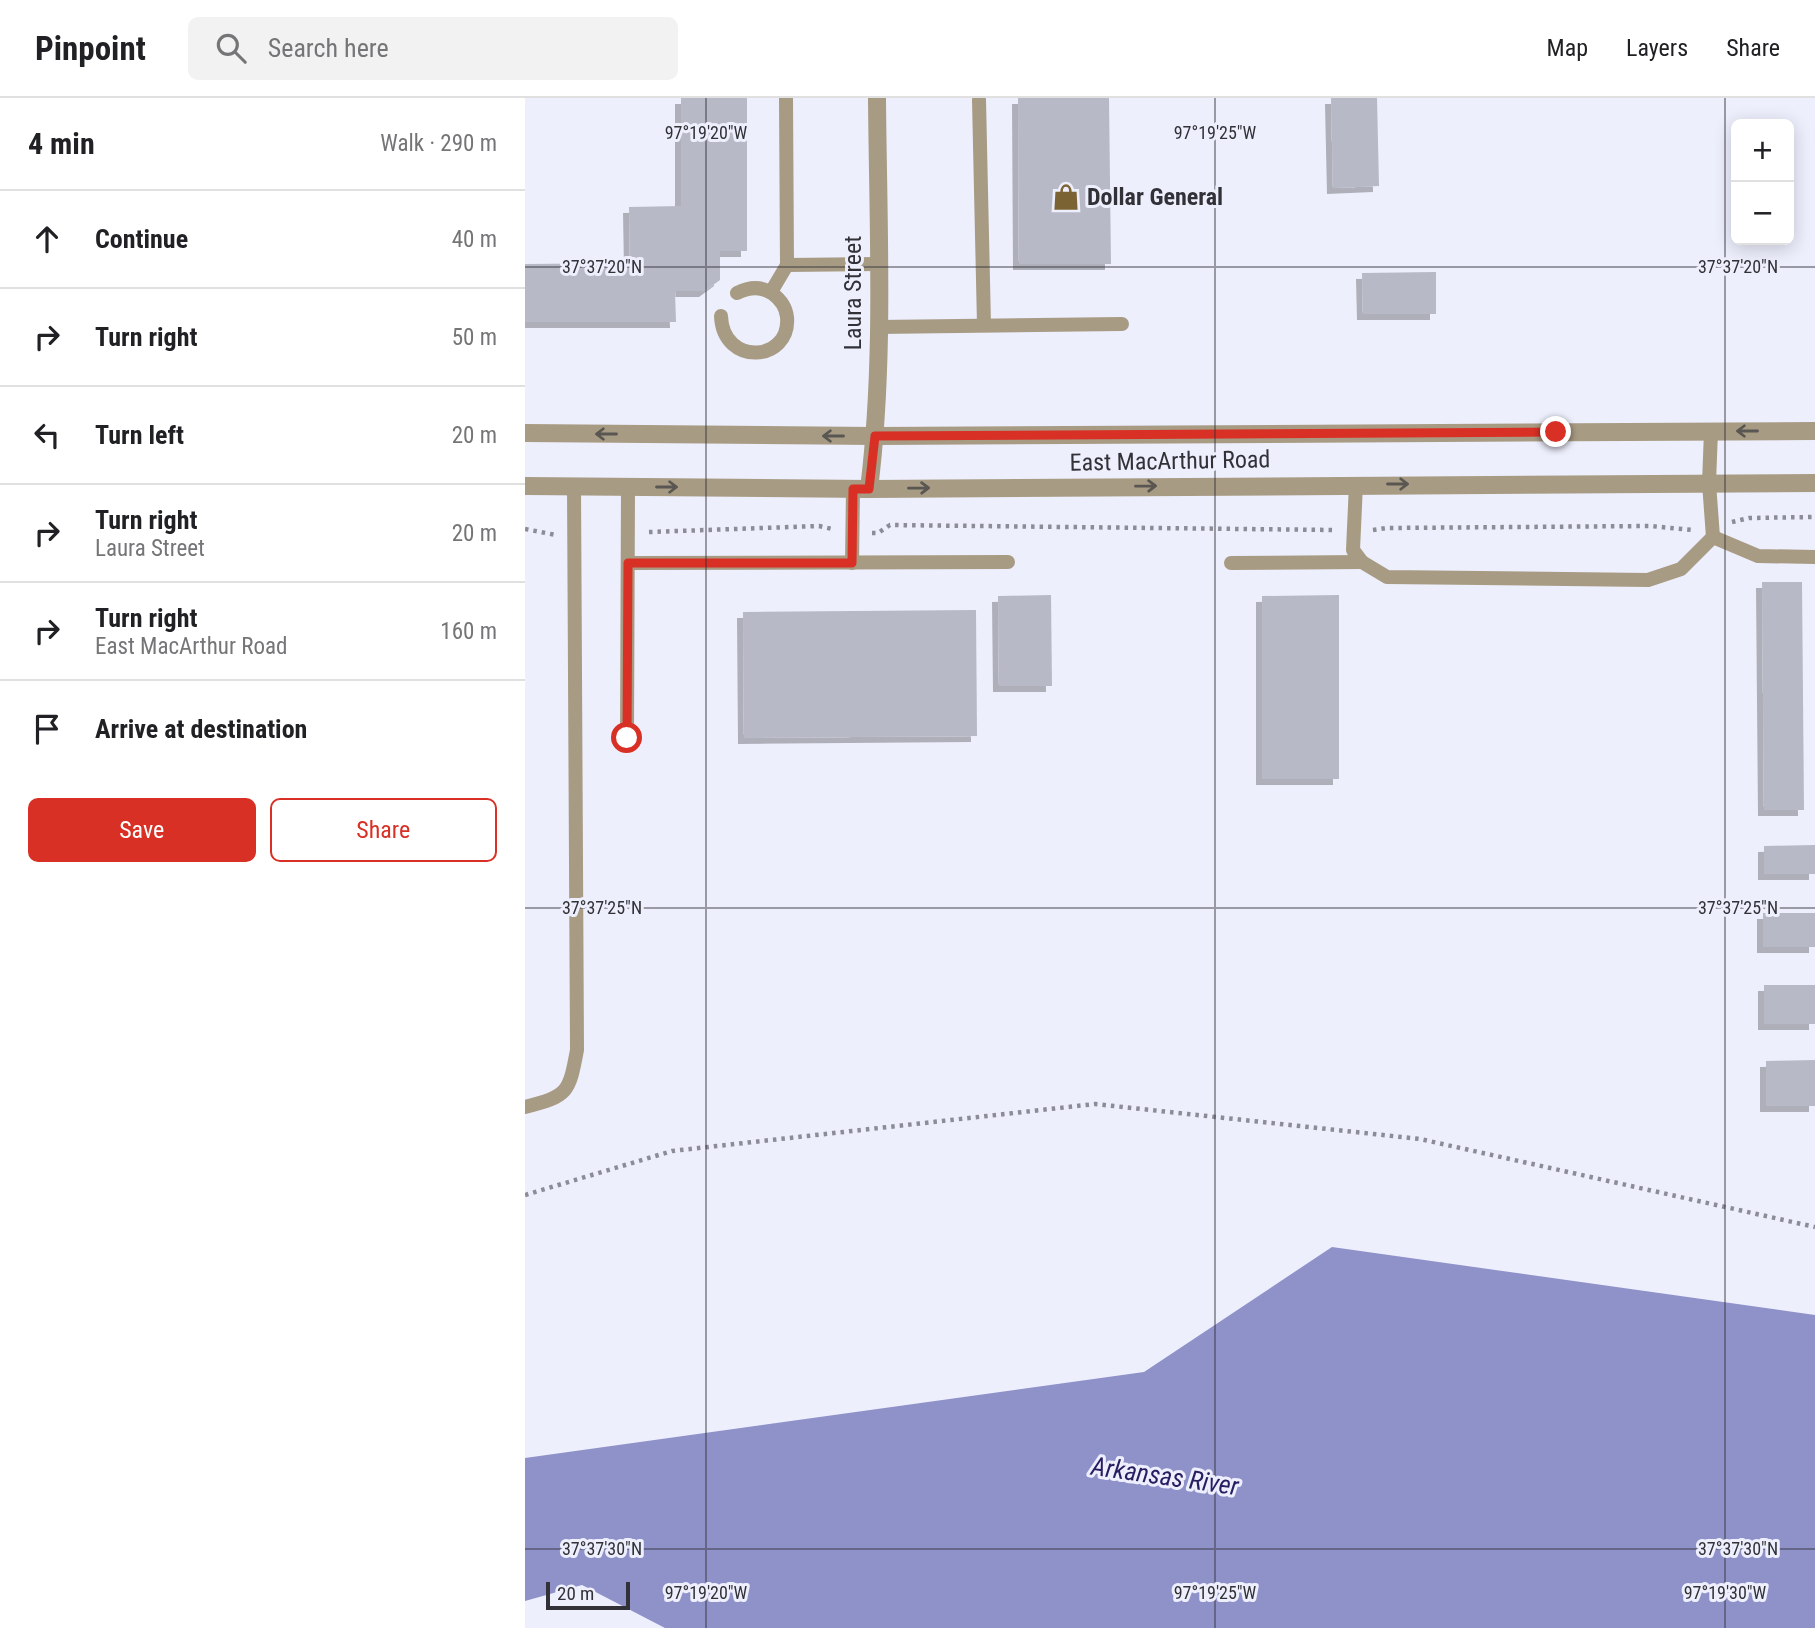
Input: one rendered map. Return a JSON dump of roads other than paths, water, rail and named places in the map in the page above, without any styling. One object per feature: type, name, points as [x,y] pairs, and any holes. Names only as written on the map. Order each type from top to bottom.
[{"type":"street","name":"Laura Street","points":[[861,489],[875,436],[878,327],[877,98]]},
{"type":"street","name":"East MacArthur Road","points":[[525,433],[875,436],[1815,431]]},
{"type":"street","name":"East MacArthur Road","points":[[525,486],[861,489],[1815,483]]},
{"type":"lane","points":[[771,292],[787,265],[786,98]]},
{"type":"lane","points":[[979,100],[984,325]]},
{"type":"lane","points":[[787,265],[878,264]]},
{"type":"lane","points":[[721,317],[722,327],[733,346],[753,353],[773,347],[786,330],[787,319],[779,299],[771,292],[750,288],[737,292]]},
{"type":"lane","points":[[878,327],[1122,324]]},
{"type":"lane","points":[[1356,484],[1353,550],[1362,562],[1387,577],[1648,580],[1681,569],[1712,531],[1710,431]]},
{"type":"lane","points":[[525,1107],[552,1100],[565,1091],[571,1081],[577,1049],[574,486]]},
{"type":"lane","points":[[627,738],[628,487]]},
{"type":"lane","points":[[852,563],[852,532],[861,489]]},
{"type":"lane","points":[[1712,531],[1758,556],[1815,556]]},
{"type":"lane","points":[[628,563],[1008,562]]},
{"type":"lane","points":[[1231,563],[1362,562]]},
{"type":"water","name":"Arkansas River","points":[[1332,1247],[1815,1315],[1815,1628],[665,1628],[582,1585],[525,1601],[525,1458],[1144,1372]]},
{"type":"place","name":"Dollar General","points":[[1066,197]]}]
